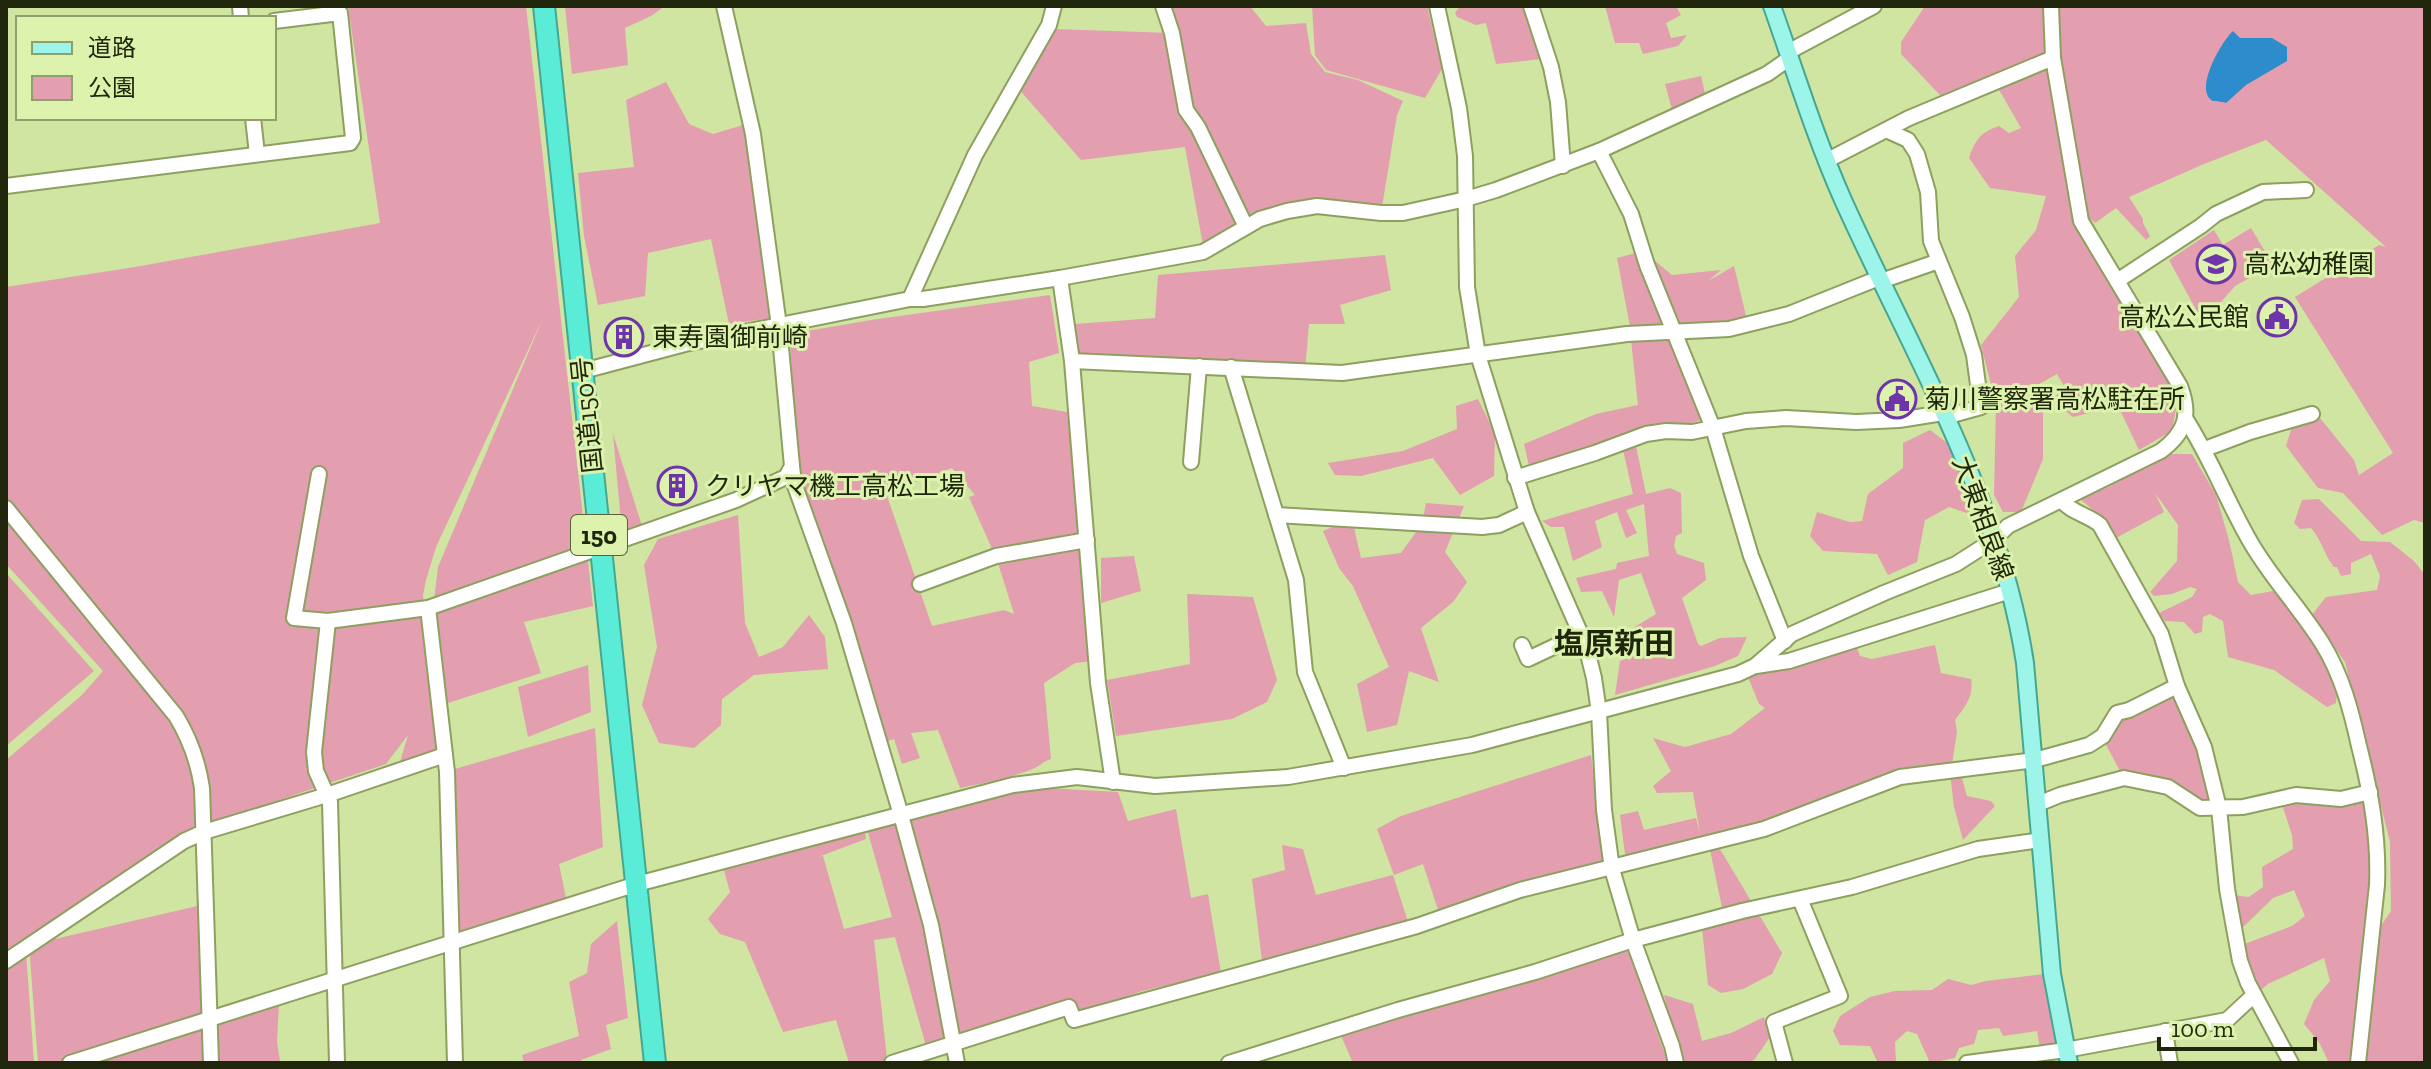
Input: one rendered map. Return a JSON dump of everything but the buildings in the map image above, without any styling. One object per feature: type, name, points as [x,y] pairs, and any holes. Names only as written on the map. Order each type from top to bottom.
[{"type":"highway","name":"国道150号","points":[[544,6],[655,1063]]},
{"type":"main road","name":"大東相良線","points":[[1772,6],[1826,161],[1981,499],[2010,591],[2025,663],[2052,974],[2067,1057]]},
{"type":"street","points":[[724,6],[753,134],[779,326],[794,483],[844,623],[901,815],[931,925],[957,1063]]},
{"type":"street","points":[[910,299],[975,155],[1049,25],[1054,6]]},
{"type":"street","points":[[1163,6],[1172,33],[1186,110],[1198,127],[1246,227]]},
{"type":"street","points":[[1437,6],[1459,108],[1465,156],[1467,287],[1478,355],[1527,512],[1581,634],[1594,678],[1599,712],[1604,810],[1612,869],[1676,1063]]},
{"type":"street","points":[[1531,6],[1551,67],[1558,102],[1563,166]]},
{"type":"street","points":[[583,371],[685,344],[910,299],[1060,278],[1203,252],[1260,219],[1287,211],[1317,206],[1403,213],[1466,199],[1563,166],[1767,74],[1789,55],[1874,6]]},
{"type":"street","points":[[70,1063],[637,884],[987,791],[1077,777],[1155,786],[1288,777],[1472,745],[1599,712],[1738,674],[1755,666],[1792,634],[1956,564],[1995,539],[2008,526],[2161,451],[2174,442],[2185,418],[2187,403],[2180,386],[2081,221],[2053,58],[2051,6]]},
{"type":"street","points":[[6,186],[350,143],[353,138],[340,13],[276,21]]},
{"type":"street","points":[[1826,161],[1909,118],[2053,58]]},
{"type":"street","points":[[253,120],[257,154]]},
{"type":"street","points":[[1515,478],[1646,434],[1692,432],[1746,421],[1786,418],[1856,422],[1899,420],[1981,407],[1974,355],[1931,241],[1928,192],[1917,154],[1908,140],[1886,130]]},
{"type":"street","points":[[1599,151],[1631,214],[1647,265],[1713,428],[1751,556],[1785,641]]},
{"type":"street","points":[[2117,281],[2216,214],[2263,192],[2306,190]]},
{"type":"street","points":[[1072,361],[1342,373],[1627,334],[1729,329],[1789,314],[1939,261]]},
{"type":"street","points":[[1060,278],[1072,361],[1098,683],[1113,782]]},
{"type":"street","points":[[1191,462],[1199,366]]},
{"type":"street","points":[[1231,367],[1296,580],[1305,672],[1344,768]]},
{"type":"street","points":[[2205,449],[2312,414]]},
{"type":"street","points":[[2185,418],[2205,449],[2238,522],[2321,641],[2345,688],[2370,792],[2378,858],[2358,1063]]},
{"type":"street","points":[[319,474],[294,618],[328,621],[428,608],[736,500],[786,477],[792,466]]},
{"type":"street","points":[[2062,500],[2065,505],[2091,517],[2100,525],[2161,634],[2177,686],[2204,747],[2219,808],[2233,934],[2240,961],[2254,995],[2291,1063]]},
{"type":"street","points":[[6,508],[165,702],[189,738],[200,774],[204,832],[211,1063]]},
{"type":"street","points":[[1276,515],[1482,527],[1499,525],[1527,512]]},
{"type":"street","points":[[920,584],[996,556],[1087,540]]},
{"type":"street","points":[[1755,666],[1789,661],[2010,591]]},
{"type":"street","points":[[428,608],[445,755],[455,1063]]},
{"type":"street","points":[[328,621],[314,752],[316,771],[330,802],[337,1063]]},
{"type":"street","points":[[1522,645],[1528,659],[1581,634]]},
{"type":"street","points":[[892,1063],[1069,1007],[1074,1020],[1417,926],[1520,890],[1764,829],[1900,777],[2035,760],[2089,745],[2103,736],[2117,713],[2177,686]]},
{"type":"street","points":[[6,961],[184,841],[445,755]]},
{"type":"street","points":[[2038,804],[2124,778],[2168,787],[2200,808],[2243,807],[2296,795],[2341,799],[2370,792]]},
{"type":"street","points":[[1229,1063],[1633,940],[1891,877],[1978,849],[2041,840]]},
{"type":"street","points":[[1785,1063],[1774,1022],[1840,996],[1800,899]]},
{"type":"street","points":[[1967,1063],[2067,1057],[2165,1031],[2227,1020],[2254,995]]},
{"type":"street","points":[[2165,1031],[2170,1063]]},
{"type":"green space","points":[[348,6],[526,6],[593,606],[524,622],[541,673],[445,704],[432,617],[438,567],[543,318],[436,547],[426,580],[423,595],[439,751],[400,762],[408,735],[386,764],[211,823],[6,958],[6,760],[82,695],[103,671],[6,564],[6,287],[380,223]]},
{"type":"green space","points":[[565,6],[665,6],[625,28],[628,65],[572,74]]},
{"type":"green space","points":[[1163,6],[1250,6],[1266,26],[1306,23],[1311,54],[1325,72],[1358,80],[1403,101],[1397,115],[1381,213],[1307,208],[1203,245],[1185,147],[1081,160],[1017,87],[1054,29],[1171,33]]},
{"type":"green space","points":[[1312,6],[1427,6],[1442,69],[1425,98],[1326,70],[1315,55]]},
{"type":"green space","points":[[1460,6],[1524,6],[1541,59],[1496,64],[1486,23],[1476,25],[1457,17],[1455,13]]},
{"type":"green space","points":[[1605,6],[1676,6],[1681,15],[1666,23],[1671,38],[1687,35],[1678,46],[1643,54],[1639,43],[1615,43]]},
{"type":"green space","points":[[1925,6],[2425,6],[2425,523],[2414,520],[2382,535],[2343,493],[2318,488],[2286,446],[2292,427],[2320,418],[2354,460],[2359,475],[2393,453],[2295,297],[2379,245],[2386,247],[2266,140],[2129,197],[2150,236],[2146,240],[2116,208],[2095,223],[2091,219],[2084,237],[2178,397],[2172,431],[2139,450],[2118,406],[2073,417],[2050,399],[2066,389],[2057,374],[2025,392],[2043,400],[2043,459],[2021,512],[2003,512],[1994,495],[1996,404],[1981,345],[2019,297],[2015,256],[2036,230],[2046,196],[1990,188],[1969,158],[1976,142],[1987,131],[1999,126],[2009,133],[2021,128],[1998,88],[1940,95],[1901,54],[1901,42]]},
{"type":"green space","points":[[1701,76],[1706,98],[1673,113],[1665,84]]},
{"type":"green space","points":[[666,82],[689,124],[713,134],[743,125],[772,318],[729,324],[711,239],[648,253],[645,296],[598,305],[584,236],[578,173],[634,167],[626,100]]},
{"type":"green space","points":[[2251,228],[2273,265],[2235,286],[2216,308],[2200,317],[2169,260],[2214,230],[2223,245]]},
{"type":"green space","points":[[1643,251],[1672,275],[1721,270],[1708,281],[1734,266],[1748,324],[1674,332],[1709,418],[1529,466],[1524,444],[1596,414],[1638,405],[1629,321],[1617,258]]},
{"type":"green space","points":[[1385,255],[1391,290],[1340,305],[1345,324],[1309,324],[1305,371],[1077,356],[1075,324],[1155,318],[1158,275]]},
{"type":"green space","points":[[1050,295],[1059,353],[1029,362],[1032,406],[1067,412],[1094,661],[1075,663],[1044,683],[1051,759],[1017,775],[960,788],[938,730],[911,733],[920,758],[902,764],[894,739],[882,743],[796,469],[790,334]],"holes":[[[952,468],[975,495],[969,497],[997,560],[1014,614],[1004,610],[932,626],[886,493]]]},
{"type":"green space","points":[[1478,399],[1495,434],[1494,476],[1460,495],[1433,458],[1361,476],[1335,475],[1328,463],[1403,451],[1457,429],[1456,406]]},
{"type":"green space","points":[[1930,430],[1950,445],[1974,509],[1967,513],[1949,507],[1925,520],[1917,562],[1888,575],[1877,554],[1823,551],[1810,536],[1817,512],[1850,522],[1862,521],[1868,494],[1903,468],[1903,443]]},
{"type":"green space","points":[[613,434],[642,526],[622,533]]},
{"type":"green space","points":[[1636,446],[1646,494],[1670,488],[1681,493],[1682,533],[1676,536],[1674,546],[1677,554],[1704,563],[1706,580],[1682,598],[1698,644],[1701,646],[1720,638],[1747,637],[1738,656],[1715,666],[1615,695],[1620,661],[1646,651],[1635,627],[1656,614],[1641,573],[1619,580],[1614,617],[1602,591],[1581,592],[1576,578],[1616,569],[1617,563],[1649,556],[1644,504],[1626,510],[1637,533],[1626,538],[1617,512],[1595,521],[1602,547],[1573,561],[1564,527],[1551,527],[1542,521],[1633,494],[1623,450]]},
{"type":"green space","points":[[2163,454],[2192,454],[2216,495],[2238,582],[2251,595],[2273,591],[2291,610],[2328,665],[2337,689],[2336,703],[2327,707],[2274,670],[2228,657],[2223,621],[2210,614],[2203,617],[2202,632],[2195,634],[2184,622],[2165,621],[2159,613],[2192,597],[2197,589],[2190,587],[2172,594],[2154,596],[2150,592],[2177,561],[2178,525],[2155,493],[2164,512],[2116,538],[2100,516],[2079,498],[2109,487]]},
{"type":"green space","points":[[2319,499],[2361,541],[2390,542],[2414,561],[2425,575],[2425,1063],[2329,1063],[2319,1042],[2304,1024],[2314,1000],[2330,981],[2324,958],[2268,984],[2256,994],[2242,945],[2292,926],[2305,916],[2294,890],[2273,898],[2237,933],[2233,895],[2249,897],[2263,887],[2262,867],[2293,849],[2292,835],[2280,798],[2369,794],[2372,939],[2391,911],[2390,842],[2345,662],[2312,615],[2326,597],[2377,590],[2380,576],[2371,554],[2351,563],[2351,574],[2341,576],[2311,528],[2300,529],[2294,523],[2302,500]]},
{"type":"green space","points":[[1426,503],[1464,506],[1445,552],[1467,582],[1453,602],[1421,628],[1439,682],[1409,671],[1397,725],[1367,732],[1357,684],[1389,667],[1353,586],[1339,568],[1323,531],[1352,519],[1361,558],[1401,553],[1422,524]]},
{"type":"green space","points":[[738,515],[745,623],[759,657],[783,647],[809,615],[825,637],[828,669],[754,675],[722,699],[721,725],[694,748],[659,743],[642,705],[657,647],[644,565],[658,539]]},
{"type":"green space","points":[[1134,556],[1141,591],[1101,603],[1101,558]]},
{"type":"green space","points":[[6,573],[94,671],[6,746]]},
{"type":"green space","points":[[1187,594],[1253,597],[1277,680],[1267,702],[1232,719],[1116,736],[1107,680],[1190,664]]},
{"type":"green space","points":[[1855,643],[1860,656],[1872,659],[1935,645],[1941,673],[1971,679],[1970,696],[1955,720],[1957,732],[1952,764],[1884,774],[1781,815],[1626,862],[1620,815],[1638,811],[1644,830],[1696,818],[1700,834],[1693,792],[1657,793],[1653,786],[1671,771],[1653,738],[1685,747],[1731,734],[1765,708],[1759,704],[1748,677]]},
{"type":"green space","points":[[588,665],[591,712],[528,737],[518,687]]},
{"type":"green space","points":[[2177,686],[2201,747],[2214,802],[2194,798],[2167,781],[2120,771],[2104,741],[2126,713]]},
{"type":"green space","points":[[595,728],[603,847],[559,864],[566,898],[458,934],[455,769]]},
{"type":"green space","points":[[1591,755],[1604,863],[1439,913],[1423,864],[1394,875],[1377,829],[1401,816]]},
{"type":"green space","points":[[1950,773],[1961,774],[1967,796],[1991,801],[1995,806],[1963,840],[1954,807]]},
{"type":"green space","points":[[1030,787],[1118,792],[1128,821],[1176,809],[1191,898],[1208,894],[1221,973],[1142,991],[1080,1013],[1069,1003],[959,1036],[910,820]]},
{"type":"green space","points":[[894,822],[901,826],[927,923],[946,1035],[935,1044],[926,1046],[895,937],[874,940],[887,1059],[876,1063],[849,1063],[836,1020],[783,1032],[745,942],[720,934],[708,919],[730,892],[724,870],[865,830],[866,839],[818,857],[823,856],[844,929],[892,917],[867,829]]},
{"type":"green space","points":[[1282,845],[1303,849],[1316,895],[1393,875],[1409,925],[1262,961],[1252,879],[1285,870]]},
{"type":"green space","points":[[1720,849],[1782,953],[1772,974],[1743,989],[1721,993],[1708,985],[1702,928],[1725,922],[1710,850]]},
{"type":"green space","points":[[206,904],[210,1063],[38,1063],[29,945]]},
{"type":"green space","points":[[617,921],[628,1018],[606,1025],[611,1049],[581,1060],[582,1063],[524,1063],[522,1055],[579,1036],[569,982],[587,973],[591,944]]},
{"type":"green space","points":[[1628,951],[1668,1063],[1353,1063],[1338,1029]]},
{"type":"green space","points":[[26,952],[34,1063],[6,1063],[6,966]]},
{"type":"green space","points":[[2045,974],[2058,1043],[2040,1048],[2037,1031],[2003,1036],[1999,1028],[1978,1030],[1974,1044],[1959,1048],[1955,1058],[1930,1063],[1917,1034],[1907,1031],[1895,1042],[1896,1062],[1878,1063],[1870,1046],[1840,1045],[1833,1031],[1840,1016],[1870,997],[1895,991],[1932,990],[1948,979],[1971,985]]},
{"type":"green space","points":[[1664,995],[1693,1004],[1702,1041],[1731,1033],[1764,1017],[1770,1037],[1754,1060],[1743,1063],[1685,1063],[1674,1036]]},
{"type":"green space","points":[[279,1003],[277,1042],[280,1061],[217,1063],[217,1023]]},
{"type":"water","points":[[2233,31],[2240,38],[2272,38],[2287,47],[2287,61],[2246,85],[2226,103],[2213,101],[2206,87],[2211,66]]},
{"type":"place","name":"高松幼稚園","points":[[2216,264]]},
{"type":"place","name":"高松公民館","points":[[2277,317]]},
{"type":"place","name":"東寿園御前崎","points":[[624,337]]},
{"type":"place","name":"菊川警察署高松駐在所","points":[[1897,399]]},
{"type":"place","name":"クリヤマ機工高松工場","points":[[677,486]]},
{"type":"district","name":"塩原新田","points":[[1614,644]]}]
